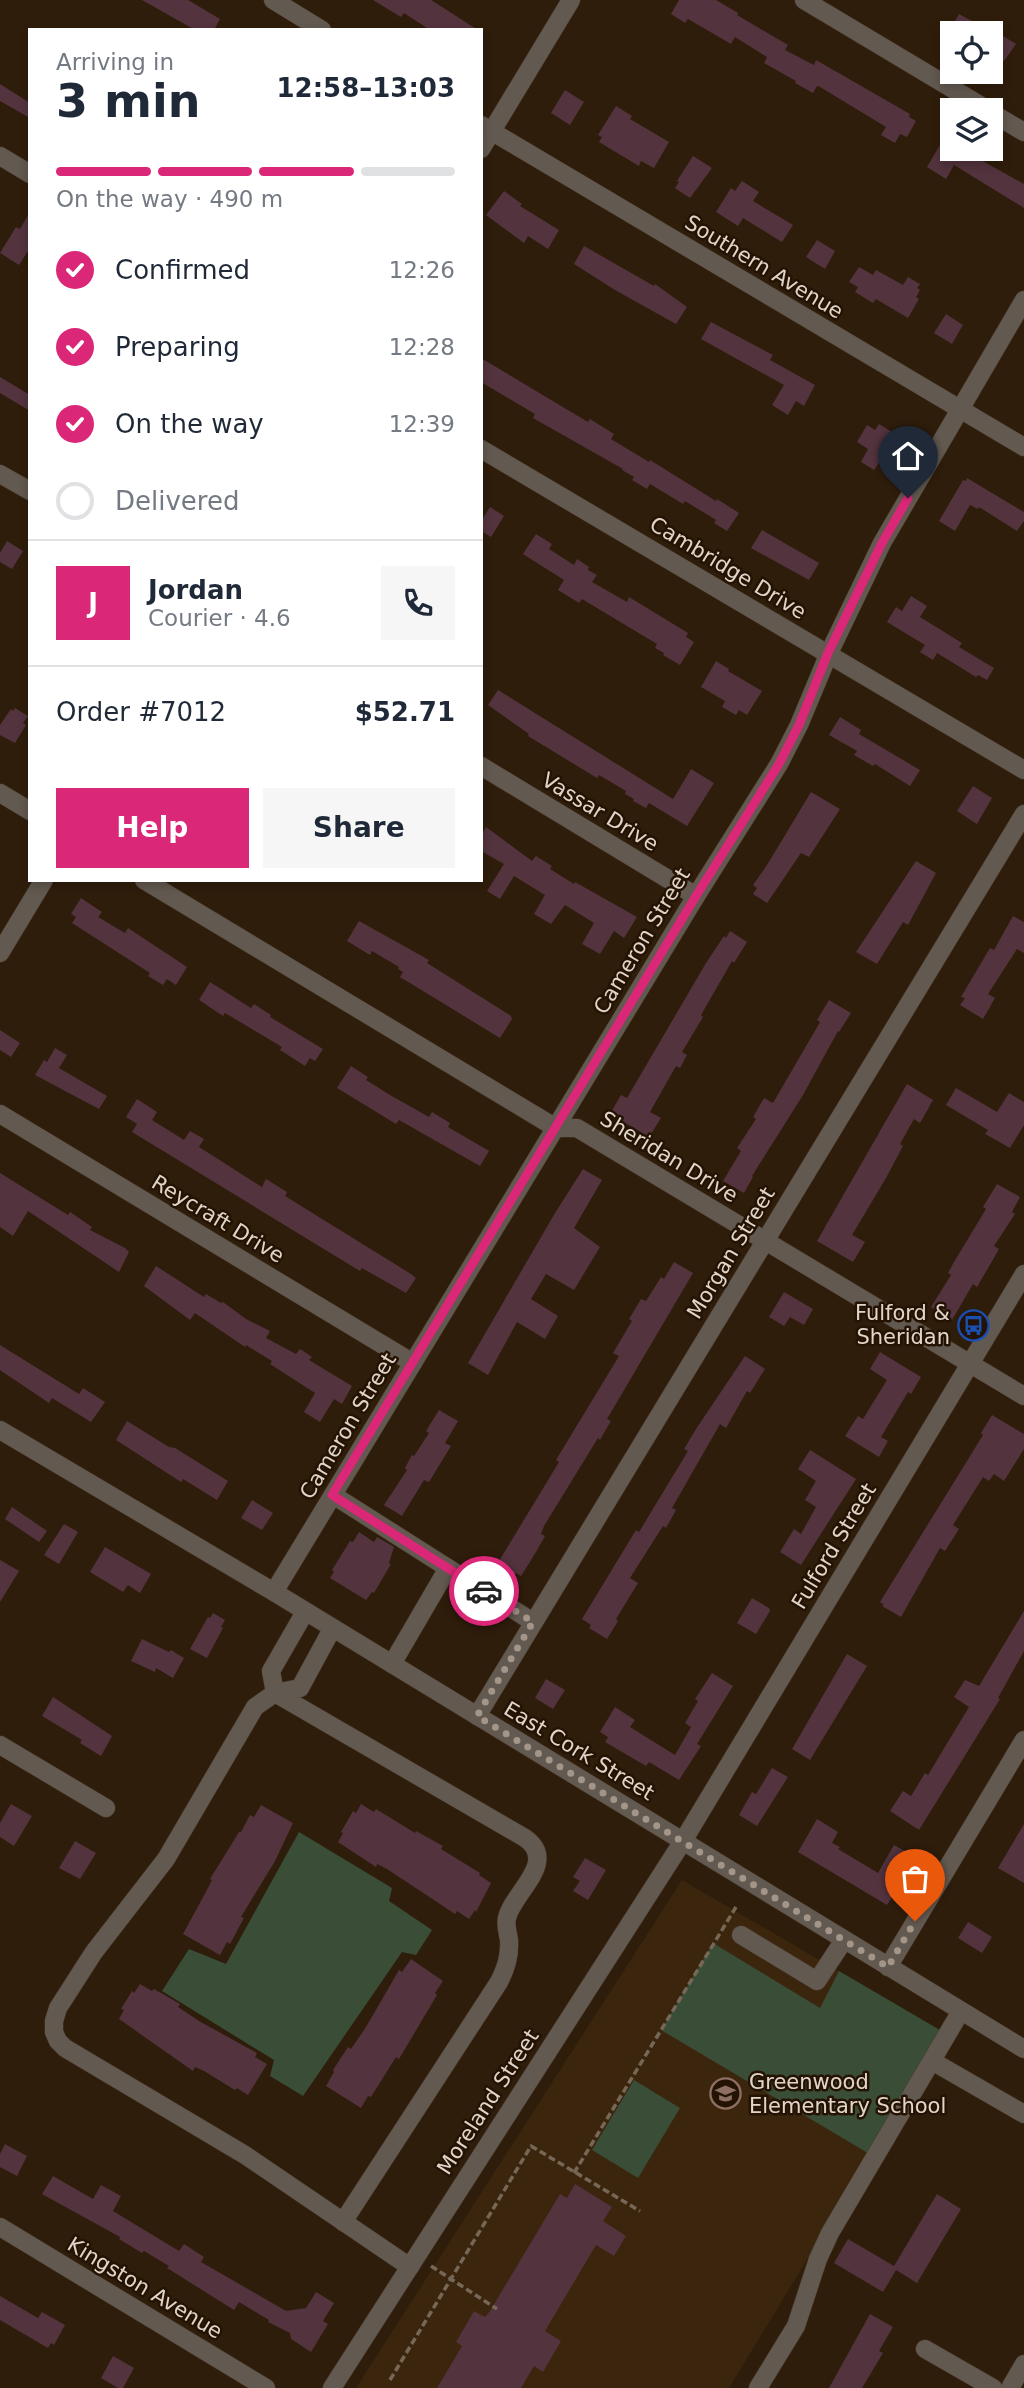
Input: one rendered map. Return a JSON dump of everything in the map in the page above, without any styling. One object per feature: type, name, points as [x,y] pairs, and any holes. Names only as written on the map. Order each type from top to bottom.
[{"type":"street","points":[[273,0],[319,28]]},
{"type":"street","points":[[486,129],[571,0]]},
{"type":"street","points":[[804,0],[967,98]]},
{"type":"street","points":[[1003,119],[1024,132]]},
{"type":"street","name":"Southern Avenue","points":[[486,129],[1024,447]]},
{"type":"street","points":[[0,156],[28,173]]},
{"type":"street","name":"Cameron Street","points":[[274,1592],[696,896],[779,764],[799,725],[828,653],[882,543],[1024,300]]},
{"type":"street","name":"Cambridge Drive","points":[[483,450],[1024,770]]},
{"type":"street","points":[[0,474],[28,491]]},
{"type":"street","name":"Vassar Drive","points":[[483,767],[696,896]]},
{"type":"street","points":[[0,793],[28,810]]},
{"type":"street","name":"Morgan Street","points":[[477,1716],[1024,814]]},
{"type":"street","points":[[0,953],[43,882]]},
{"type":"street","name":"Sheridan Drive","points":[[147,882],[556,1128],[577,1128],[1024,1396]]},
{"type":"street","name":"Reycraft Drive","points":[[0,1114],[413,1363]]},
{"type":"street","name":"Fulford Street","points":[[683,1841],[1024,1274]]},
{"type":"street","name":"East Cork Street","points":[[0,1430],[274,1592],[1024,2049]]},
{"type":"street","points":[[332,1495],[533,1622]]},
{"type":"street","points":[[391,1664],[448,1568]]},
{"type":"street","points":[[305,1612],[271,1671],[275,1693],[525,1838],[536,1846],[537,1853],[534,1871],[507,1918],[509,1950],[506,1967],[499,1982],[343,2222]]},
{"type":"street","points":[[332,1629],[300,1688],[275,1693],[255,1707],[155,1875],[94,1952],[58,2008],[54,2032],[65,2048],[245,2155],[343,2222],[413,2262]]},
{"type":"street","points":[[888,1967],[1024,1740]]},
{"type":"street","points":[[0,1745],[106,1808]]},
{"type":"street","name":"Moreland Street","points":[[332,2388],[683,1841]]},
{"type":"street","points":[[741,1935],[817,1981],[844,1940]]},
{"type":"street","points":[[758,2388],[796,2326],[818,2259],[830,2233],[961,2011]]},
{"type":"street","points":[[932,2061],[1024,2114]]},
{"type":"street","name":"Kingston Avenue","points":[[0,2227],[266,2388]]},
{"type":"street","points":[[925,2350],[993,2388]]},
{"type":"street","points":[[1010,2388],[1024,2364]]},
{"type":"path","points":[[574,2173],[736,1907]]},
{"type":"path","points":[[390,2380],[531,2146],[640,2211]]},
{"type":"path","points":[[413,2262],[451,2278],[497,2309]]},
{"type":"shaded area","name":"Greenwood Elementary School","points":[[682,1880],[945,2033],[729,2388],[356,2388]]},
{"type":"green space","points":[[299,1832],[392,1888],[389,1901],[432,1930],[416,1955],[402,1952],[303,2096],[270,2076],[274,2060],[162,1991],[189,1949],[226,1964]]},
{"type":"green space","points":[[713,1943],[820,2008],[839,1971],[945,2033],[871,2155],[661,2030]]},
{"type":"green space","points":[[634,2080],[680,2108],[638,2178],[592,2150]]},
{"type":"building","points":[[142,0],[188,0],[220,19],[215,28],[191,28]]},
{"type":"building","points":[[373,0],[431,0],[475,28],[427,28],[404,13],[401,17]]},
{"type":"building","points":[[679,0],[716,0],[788,45],[785,50],[814,65],[816,60],[910,114],[909,117],[916,121],[907,137],[900,134],[895,143],[881,135],[886,127],[820,87],[817,86],[813,93],[795,83],[796,81],[764,63],[767,57],[735,37],[731,44],[688,19],[685,23],[671,14]]},
{"type":"building","points":[[959,14],[972,21],[955,21]]},
{"type":"building","points":[[1003,36],[1016,44],[1003,60]]},
{"type":"building","points":[[0,84],[28,102],[28,117],[0,101]]},
{"type":"building","points":[[565,90],[584,102],[570,125],[551,113]]},
{"type":"building","points":[[616,106],[632,116],[630,119],[669,142],[654,168],[641,161],[639,166],[599,142],[602,137],[598,135]]},
{"type":"building","points":[[940,145],[940,161],[983,161],[1024,184],[1024,208],[954,165],[946,179],[927,167]]},
{"type":"building","points":[[693,156],[712,168],[690,198],[675,188]]},
{"type":"building","points":[[742,181],[759,192],[753,201],[793,225],[782,242],[743,218],[738,226],[716,212],[731,188],[735,191]]},
{"type":"building","points":[[504,191],[522,204],[520,206],[559,230],[548,249],[528,236],[524,243],[486,215]]},
{"type":"building","points":[[28,215],[28,251],[19,265],[0,253],[16,227],[20,229]]},
{"type":"building","points":[[817,240],[835,251],[825,269],[806,257]]},
{"type":"building","points":[[584,246],[654,286],[655,284],[687,307],[676,324],[574,264]]},
{"type":"building","points":[[859,267],[873,275],[876,270],[903,285],[908,277],[920,284],[916,297],[919,299],[908,318],[876,299],[873,303],[855,292],[858,287],[849,282]]},
{"type":"building","points":[[946,314],[963,325],[952,344],[934,333]]},
{"type":"building","points":[[711,322],[773,355],[770,360],[815,385],[804,406],[796,401],[788,415],[772,405],[784,385],[701,339]]},
{"type":"building","points":[[483,359],[588,422],[590,419],[614,434],[611,439],[739,513],[727,531],[714,523],[716,520],[685,501],[683,504],[650,484],[647,489],[632,480],[634,477],[623,469],[533,418],[535,414],[483,383]]},
{"type":"building","points":[[0,377],[28,394],[28,410],[0,393]]},
{"type":"building","points":[[879,424],[897,435],[874,470],[861,462],[868,449],[857,442],[867,425],[875,430]]},
{"type":"building","points":[[967,478],[1024,512],[1024,521],[1017,531],[979,507],[978,509],[970,505],[955,531],[939,521],[963,480],[966,481]]},
{"type":"building","points":[[490,507],[504,516],[491,537],[483,532],[483,518]]},
{"type":"building","points":[[762,530],[819,563],[809,580],[751,548]]},
{"type":"building","points":[[536,534],[552,544],[549,549],[574,565],[577,559],[589,567],[588,570],[597,575],[592,582],[627,602],[629,597],[688,633],[686,637],[694,642],[680,665],[655,648],[657,644],[582,599],[579,603],[558,590],[564,580],[523,554]]},
{"type":"building","points":[[7,541],[23,551],[12,569],[0,562],[0,553]]},
{"type":"building","points":[[911,596],[927,606],[920,617],[962,643],[959,647],[994,668],[987,680],[978,675],[976,677],[937,653],[933,660],[920,652],[925,645],[887,622],[896,607],[902,611]]},
{"type":"building","points":[[716,661],[762,691],[747,715],[739,710],[736,715],[722,707],[725,701],[701,687]]},
{"type":"building","points":[[498,690],[673,799],[691,769],[714,783],[687,826],[649,803],[646,808],[633,801],[634,799],[625,794],[626,791],[599,775],[597,778],[528,736],[529,734],[488,705]]},
{"type":"building","points":[[15,708],[28,716],[23,723],[26,725],[15,743],[0,735],[0,725],[11,709],[13,711]]},
{"type":"building","points":[[840,717],[861,730],[859,734],[920,770],[910,786],[875,764],[873,766],[854,755],[857,751],[829,735]]},
{"type":"building","points":[[973,786],[992,798],[977,824],[957,811]]},
{"type":"building","points":[[811,792],[840,809],[809,857],[801,853],[767,903],[753,894],[757,888],[753,885]]},
{"type":"building","points":[[486,827],[532,861],[536,856],[552,866],[550,869],[574,884],[575,882],[637,917],[624,938],[614,931],[600,954],[582,944],[594,923],[565,905],[551,924],[534,914],[545,895],[514,876],[500,899],[487,891],[504,864],[483,852],[483,832]]},
{"type":"building","points":[[916,861],[936,873],[908,925],[903,922],[877,964],[856,952]]},
{"type":"building","points":[[81,898],[102,912],[98,917],[125,933],[128,928],[187,967],[176,985],[167,979],[163,985],[148,976],[150,973],[72,923],[76,917],[71,914]]},
{"type":"building","points":[[1013,916],[1024,922],[1024,953],[1017,949],[988,994],[995,998],[983,1019],[960,1005],[965,998],[961,997],[990,948],[994,950]]},
{"type":"building","points":[[359,921],[429,960],[427,963],[511,1016],[512,1019],[500,1038],[400,977],[403,972],[399,967],[372,951],[370,955],[347,941]]},
{"type":"building","points":[[730,931],[747,942],[734,963],[732,961],[701,1015],[703,1017],[682,1052],[687,1055],[680,1068],[676,1066],[650,1112],[661,1118],[649,1137],[610,1114],[621,1095],[627,1098],[706,963]]},
{"type":"building","points":[[210,982],[251,1008],[254,1004],[271,1015],[270,1017],[323,1049],[315,1061],[310,1058],[305,1066],[280,1050],[282,1047],[199,1000]]},
{"type":"building","points":[[829,1000],[851,1013],[744,1193],[723,1181],[741,1151],[737,1148],[756,1119],[753,1117],[764,1098],[773,1103],[820,1022],[817,1020]]},
{"type":"building","points":[[0,1030],[20,1043],[11,1057],[0,1050]]},
{"type":"building","points":[[55,1048],[67,1055],[59,1068],[107,1096],[99,1109],[35,1075]]},
{"type":"building","points":[[351,1066],[368,1077],[366,1080],[390,1095],[429,1117],[432,1112],[450,1123],[448,1127],[489,1151],[480,1166],[399,1120],[396,1124],[337,1088]]},
{"type":"building","points":[[907,1084],[933,1100],[920,1123],[914,1119],[886,1178],[852,1235],[865,1242],[853,1262],[817,1241]]},
{"type":"building","points":[[956,1088],[997,1112],[1009,1093],[1024,1102],[1024,1125],[1010,1148],[985,1134],[988,1130],[946,1105]]},
{"type":"building","points":[[137,1099],[157,1112],[152,1120],[184,1140],[190,1131],[204,1139],[199,1147],[262,1187],[266,1179],[287,1192],[285,1196],[411,1274],[416,1278],[406,1293],[362,1268],[360,1271],[132,1132],[137,1124],[126,1117]]},
{"type":"building","points":[[583,1169],[602,1180],[574,1228],[600,1247],[574,1290],[546,1274],[531,1299],[558,1316],[545,1339],[517,1322],[488,1375],[468,1363]]},
{"type":"building","points":[[0,1173],[68,1215],[70,1212],[92,1227],[90,1230],[125,1248],[129,1252],[119,1272],[28,1211],[13,1236],[0,1227]]},
{"type":"building","points":[[997,1184],[1020,1197],[1012,1212],[1015,1214],[994,1246],[999,1249],[977,1287],[973,1284],[952,1320],[931,1307],[951,1275],[948,1273],[986,1209],[983,1207]]},
{"type":"building","points":[[674,1262],[693,1273],[607,1419],[611,1421],[600,1440],[598,1438],[544,1526],[541,1534],[545,1536],[536,1552],[521,1576],[516,1573],[511,1582],[493,1571],[619,1356],[613,1353],[632,1321],[629,1319],[641,1299],[646,1301]]},
{"type":"building","points":[[156,1266],[204,1297],[206,1294],[223,1302],[246,1319],[270,1331],[266,1338],[296,1354],[300,1349],[312,1357],[309,1360],[352,1386],[342,1404],[334,1399],[320,1422],[304,1412],[315,1393],[270,1364],[272,1361],[246,1345],[245,1347],[195,1313],[190,1320],[144,1286]]},
{"type":"building","points":[[784,1292],[813,1309],[804,1325],[790,1317],[784,1326],[769,1317]]},
{"type":"building","points":[[0,1345],[79,1394],[83,1388],[105,1402],[91,1422],[52,1398],[49,1403],[0,1370]]},
{"type":"building","points":[[880,1352],[921,1377],[911,1394],[908,1392],[881,1437],[888,1441],[879,1457],[845,1436],[858,1416],[863,1419],[887,1380],[870,1369]]},
{"type":"building","points":[[745,1356],[765,1369],[750,1393],[747,1391],[726,1428],[720,1424],[672,1508],[676,1510],[666,1528],[663,1526],[630,1578],[638,1583],[607,1639],[589,1628],[591,1625],[582,1619],[688,1451],[684,1449],[696,1429]]},
{"type":"building","points":[[439,1410],[458,1421],[445,1443],[451,1446],[429,1482],[424,1480],[402,1516],[384,1505],[407,1470],[405,1468],[412,1455],[414,1456],[429,1433],[426,1431]]},
{"type":"building","points":[[992,1415],[1024,1434],[1024,1449],[1004,1481],[994,1474],[989,1481],[983,1477],[953,1525],[959,1529],[945,1551],[940,1548],[901,1617],[880,1602],[983,1435],[981,1433]]},
{"type":"building","points":[[127,1421],[228,1481],[217,1500],[183,1479],[181,1482],[116,1440]]},
{"type":"building","points":[[810,1450],[856,1479],[801,1565],[780,1552],[794,1529],[801,1534],[816,1507],[805,1500],[816,1481],[798,1469]]},
{"type":"building","points":[[252,1500],[273,1513],[262,1530],[241,1518]]},
{"type":"building","points":[[12,1507],[47,1531],[39,1542],[5,1519]]},
{"type":"building","points":[[64,1524],[78,1532],[59,1564],[44,1555]]},
{"type":"building","points":[[359,1532],[374,1542],[377,1537],[394,1547],[389,1563],[391,1564],[374,1593],[366,1600],[330,1578],[350,1541],[353,1542]]},
{"type":"building","points":[[105,1547],[151,1574],[140,1593],[128,1585],[123,1592],[90,1572]]},
{"type":"building","points":[[0,1560],[19,1571],[0,1602]]},
{"type":"building","points":[[752,1598],[770,1611],[756,1634],[737,1623]]},
{"type":"building","points":[[1024,1611],[1024,1651],[998,1698],[1000,1699],[919,1830],[890,1811],[903,1791],[911,1796],[925,1773],[928,1775],[969,1707],[954,1697],[965,1680],[979,1686]]},
{"type":"building","points":[[213,1613],[225,1620],[207,1658],[190,1649]]},
{"type":"building","points":[[142,1639],[184,1658],[173,1678],[156,1668],[155,1672],[131,1661]]},
{"type":"building","points":[[847,1654],[867,1666],[810,1760],[792,1749]]},
{"type":"building","points":[[712,1673],[733,1686],[697,1744],[701,1746],[679,1780],[649,1762],[646,1766],[605,1742],[608,1737],[600,1732],[615,1707],[635,1720],[630,1727],[675,1755],[691,1727],[685,1723],[698,1701],[695,1699]]},
{"type":"building","points":[[546,1679],[565,1690],[553,1709],[535,1698]]},
{"type":"building","points":[[53,1697],[112,1736],[101,1756],[80,1743],[82,1740],[42,1716]]},
{"type":"building","points":[[772,1768],[788,1777],[757,1826],[739,1815],[752,1792],[756,1794]]},
{"type":"building","points":[[11,1804],[32,1816],[14,1846],[0,1837],[0,1823]]},
{"type":"building","points":[[361,1804],[374,1812],[376,1809],[415,1833],[416,1831],[443,1846],[441,1849],[491,1883],[476,1912],[475,1910],[469,1919],[457,1911],[455,1914],[387,1869],[377,1864],[376,1867],[338,1842],[353,1811],[356,1813]]},
{"type":"building","points":[[261,1805],[293,1823],[275,1861],[241,1917],[244,1918],[230,1944],[227,1942],[220,1955],[183,1934],[212,1880],[210,1879],[250,1815],[254,1817]]},
{"type":"building","points":[[817,1819],[838,1832],[832,1843],[840,1847],[838,1849],[878,1873],[894,1845],[913,1856],[899,1880],[902,1882],[887,1905],[798,1852]]},
{"type":"building","points":[[1024,1824],[1024,1883],[998,1868]]},
{"type":"building","points":[[75,1841],[96,1853],[80,1879],[59,1868]]},
{"type":"building","points":[[585,1858],[606,1870],[588,1900],[573,1891],[580,1881],[573,1877]]},
{"type":"building","points":[[968,1922],[992,1937],[982,1953],[958,1938]]},
{"type":"building","points":[[411,1959],[443,1981],[399,2059],[396,2057],[361,2108],[326,2086],[333,2070],[348,2047],[351,2049],[366,2027],[399,1970],[402,1972]]},
{"type":"building","points":[[140,1984],[180,2004],[178,2007],[199,2021],[257,2053],[255,2057],[267,2064],[248,2095],[195,2067],[193,2071],[119,2019],[124,2010],[121,2009],[132,1991],[134,1993]]},
{"type":"building","points":[[5,2144],[27,2156],[17,2176],[0,2167],[0,2154]]},
{"type":"building","points":[[53,2176],[93,2199],[101,2185],[121,2196],[113,2211],[179,2251],[184,2244],[204,2257],[201,2262],[286,2311],[306,2308],[316,2292],[334,2303],[323,2321],[328,2324],[311,2352],[291,2339],[290,2333],[239,2302],[234,2310],[167,2268],[169,2266],[42,2194]]},
{"type":"building","points":[[575,2184],[612,2207],[603,2221],[626,2236],[614,2256],[596,2245],[545,2331],[561,2341],[543,2372],[534,2366],[521,2388],[437,2388],[462,2346],[456,2342],[474,2311],[485,2317],[490,2311],[560,2194],[567,2198]]},
{"type":"building","points":[[937,2194],[961,2209],[917,2283],[896,2270],[883,2292],[834,2263],[848,2239],[894,2266]]},
{"type":"building","points":[[0,2296],[38,2318],[42,2312],[65,2325],[54,2345],[51,2343],[48,2348],[0,2320]]},
{"type":"building","points":[[870,2314],[893,2327],[879,2351],[883,2353],[862,2388],[829,2388]]},
{"type":"building","points":[[113,2356],[134,2368],[123,2388],[101,2378]]},
{"type":"way so far","points":[[484,1591],[533,1622],[477,1716],[888,1967],[915,1921]]},
{"type":"place","name":"Fulford & Sheridan","points":[[973,1325]]},
{"type":"place","name":"Greenwood Elementary School","points":[[726,2094]]},
{"type":"route","points":[[484,1591],[332,1495],[779,764],[799,725],[828,653],[882,543],[908,498]]}]
